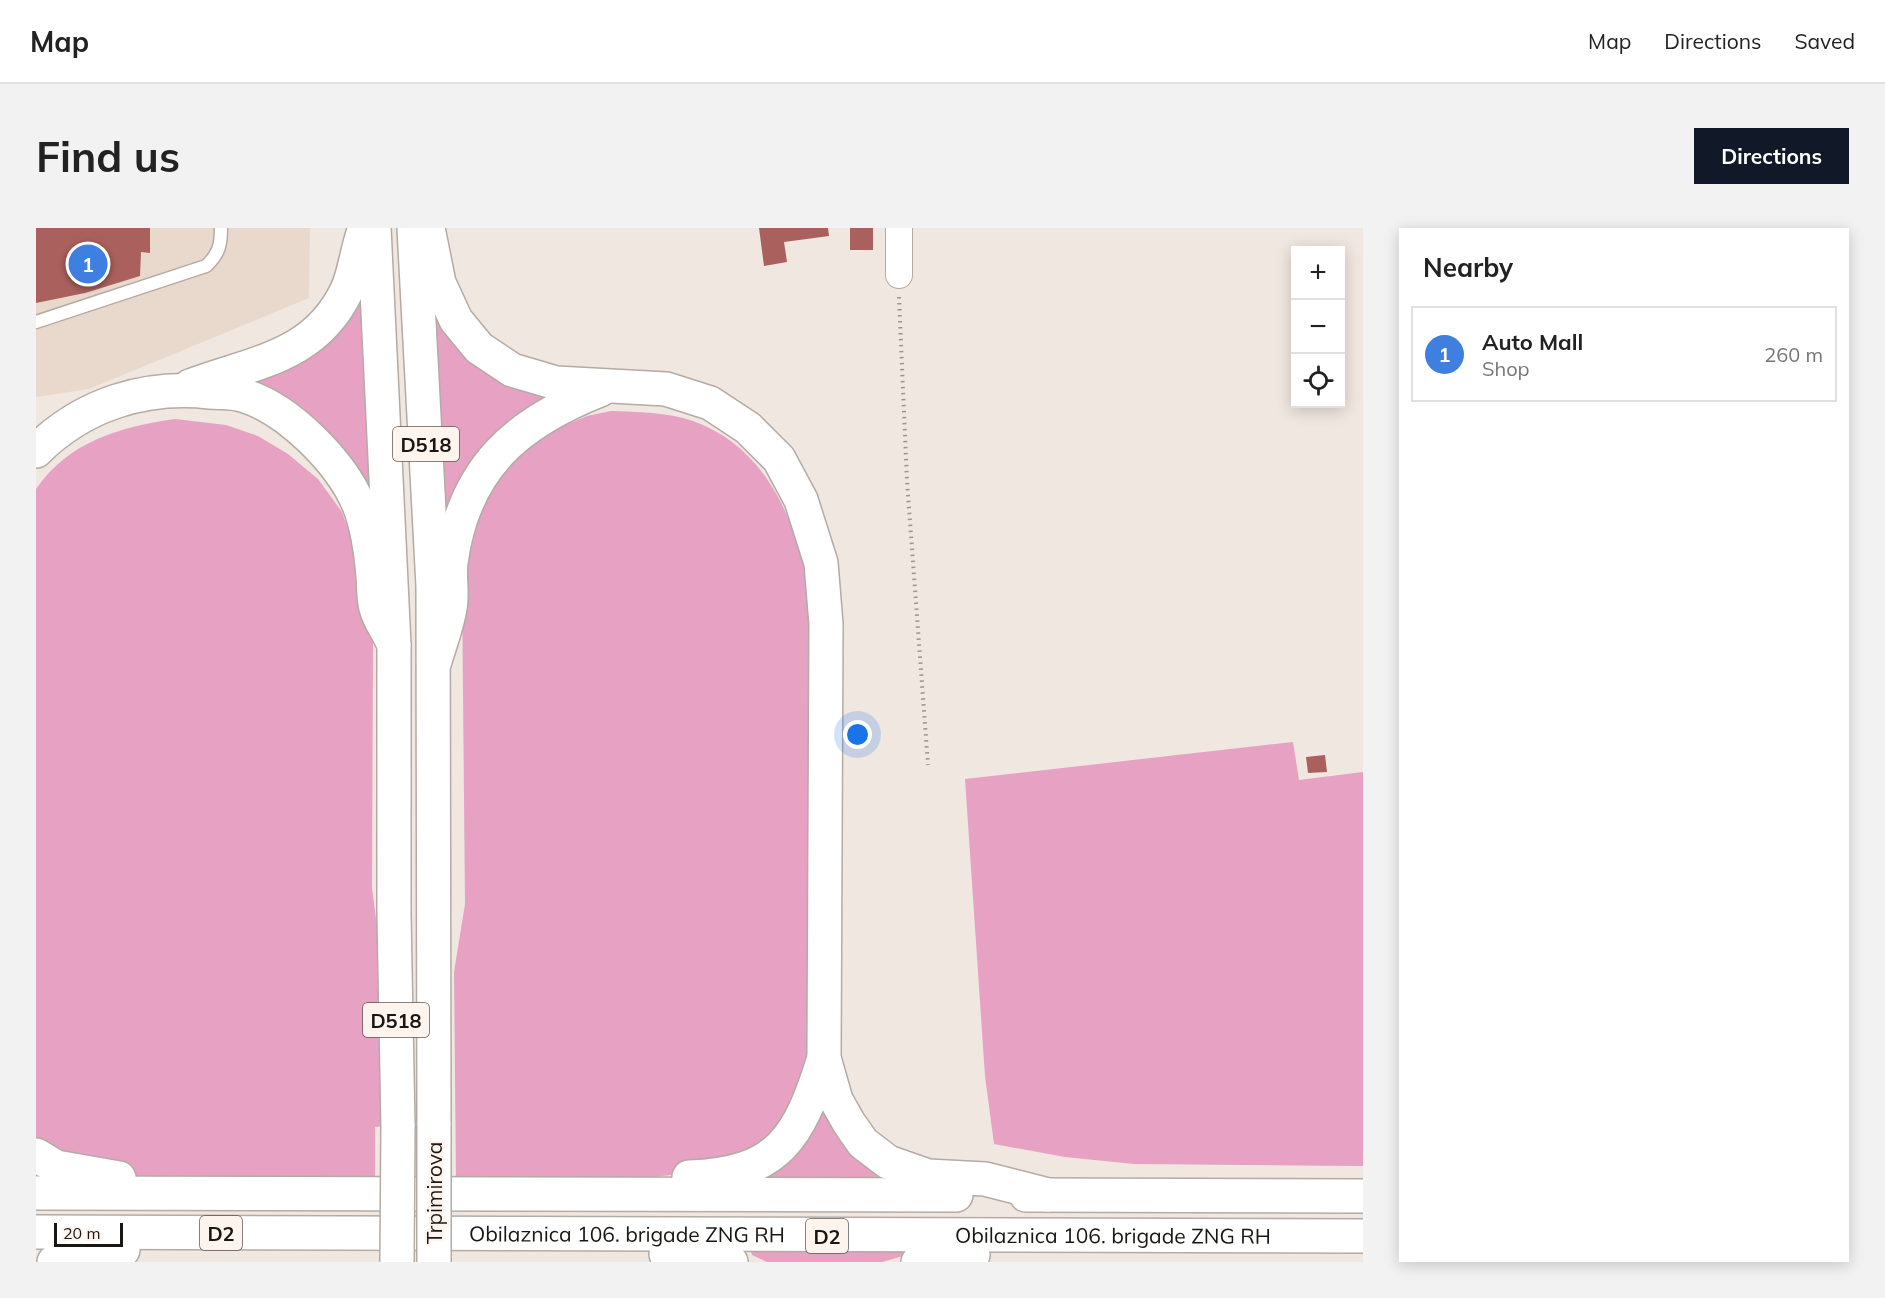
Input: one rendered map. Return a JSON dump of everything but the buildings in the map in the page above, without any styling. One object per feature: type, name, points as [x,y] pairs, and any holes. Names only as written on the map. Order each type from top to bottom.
[{"type":"main road","points":[[183,389],[240,367],[277,357],[308,341],[333,315],[348,288],[356,250],[365,228]]},
{"type":"main road","name":"D518","points":[[374,228],[394,645]]},
{"type":"main road","name":"D518","points":[[414,228],[435,661]]},
{"type":"main road","points":[[428,228],[439,283],[456,320],[479,348],[512,370],[556,383],[666,389],[710,403],[748,428],[779,459],[805,511],[821,563],[826,624],[824,1058],[836,1100],[863,1143],[888,1162],[928,1176],[985,1179],[1048,1195]]},
{"type":"main road","points":[[435,661],[451,607],[451,564],[457,532],[466,502],[490,461],[526,427],[561,405],[608,387]]},
{"type":"main road","points":[[36,451],[70,423],[109,402],[148,392],[183,389],[242,395],[273,410],[308,434],[339,471],[358,504],[371,544],[376,608],[394,645]]},
{"type":"main road","name":"Trpimirova","points":[[394,645],[397,1262]]},
{"type":"main road","name":"Trpimirova","points":[[434,1262],[435,661]]},
{"type":"main road","points":[[607,1195],[687,1177],[714,1176],[765,1160],[784,1146],[800,1124],[824,1058]]},
{"type":"main road","points":[[36,1155],[56,1167],[182,1193]]},
{"type":"main road","name":"Obilaznica 106. brigade ZNG RH","points":[[36,1193],[1363,1196]]},
{"type":"main road","name":"Obilaznica 106. brigade ZNG RH","points":[[36,1232],[1054,1237],[1363,1236]]},
{"type":"main road","points":[[54,1262],[67,1257],[144,1247],[189,1233]]},
{"type":"main road","points":[[601,1234],[630,1247],[651,1252],[731,1262]]},
{"type":"main road","points":[[918,1262],[1018,1248],[1054,1237]]},
{"type":"street","points":[[898,275],[899,228]]},
{"type":"lane","points":[[36,322],[206,266],[215,258],[221,247],[221,228]]},
{"type":"path","points":[[898,275],[907,481],[928,765]]},
{"type":"shaded area","points":[[36,228],[310,228],[309,298],[89,389],[36,397]]},
{"type":"shaded area","points":[[367,284],[379,506],[239,378]]},
{"type":"shaded area","points":[[428,298],[564,393],[522,410],[498,431],[479,458],[441,534]]},
{"type":"shaded area","points":[[611,411],[673,416],[693,421],[720,434],[743,451],[762,472],[777,495],[799,548],[811,604],[813,1050],[782,1137],[719,1170],[614,1181],[456,1180],[454,972],[465,904],[462,585],[479,518],[495,482],[518,456],[544,434],[587,416]]},
{"type":"shaded area","points":[[175,419],[226,425],[258,436],[288,454],[318,479],[342,512],[366,588],[373,643],[372,888],[384,980],[385,1126],[375,1127],[375,1179],[247,1183],[160,1179],[117,1173],[76,1163],[36,1148],[36,489],[64,459],[80,448],[116,432]]},
{"type":"shaded area","points":[[1293,742],[1299,780],[1363,772],[1363,1166],[1134,1164],[1065,1157],[994,1144],[985,1076],[965,779]]},
{"type":"shaded area","points":[[820,1100],[898,1185],[746,1186]]},
{"type":"shaded area","points":[[750,1248],[902,1248],[903,1256],[882,1262],[767,1262],[752,1255]]},
{"type":"place","name":"Auto Mall","points":[[88,264]]}]
